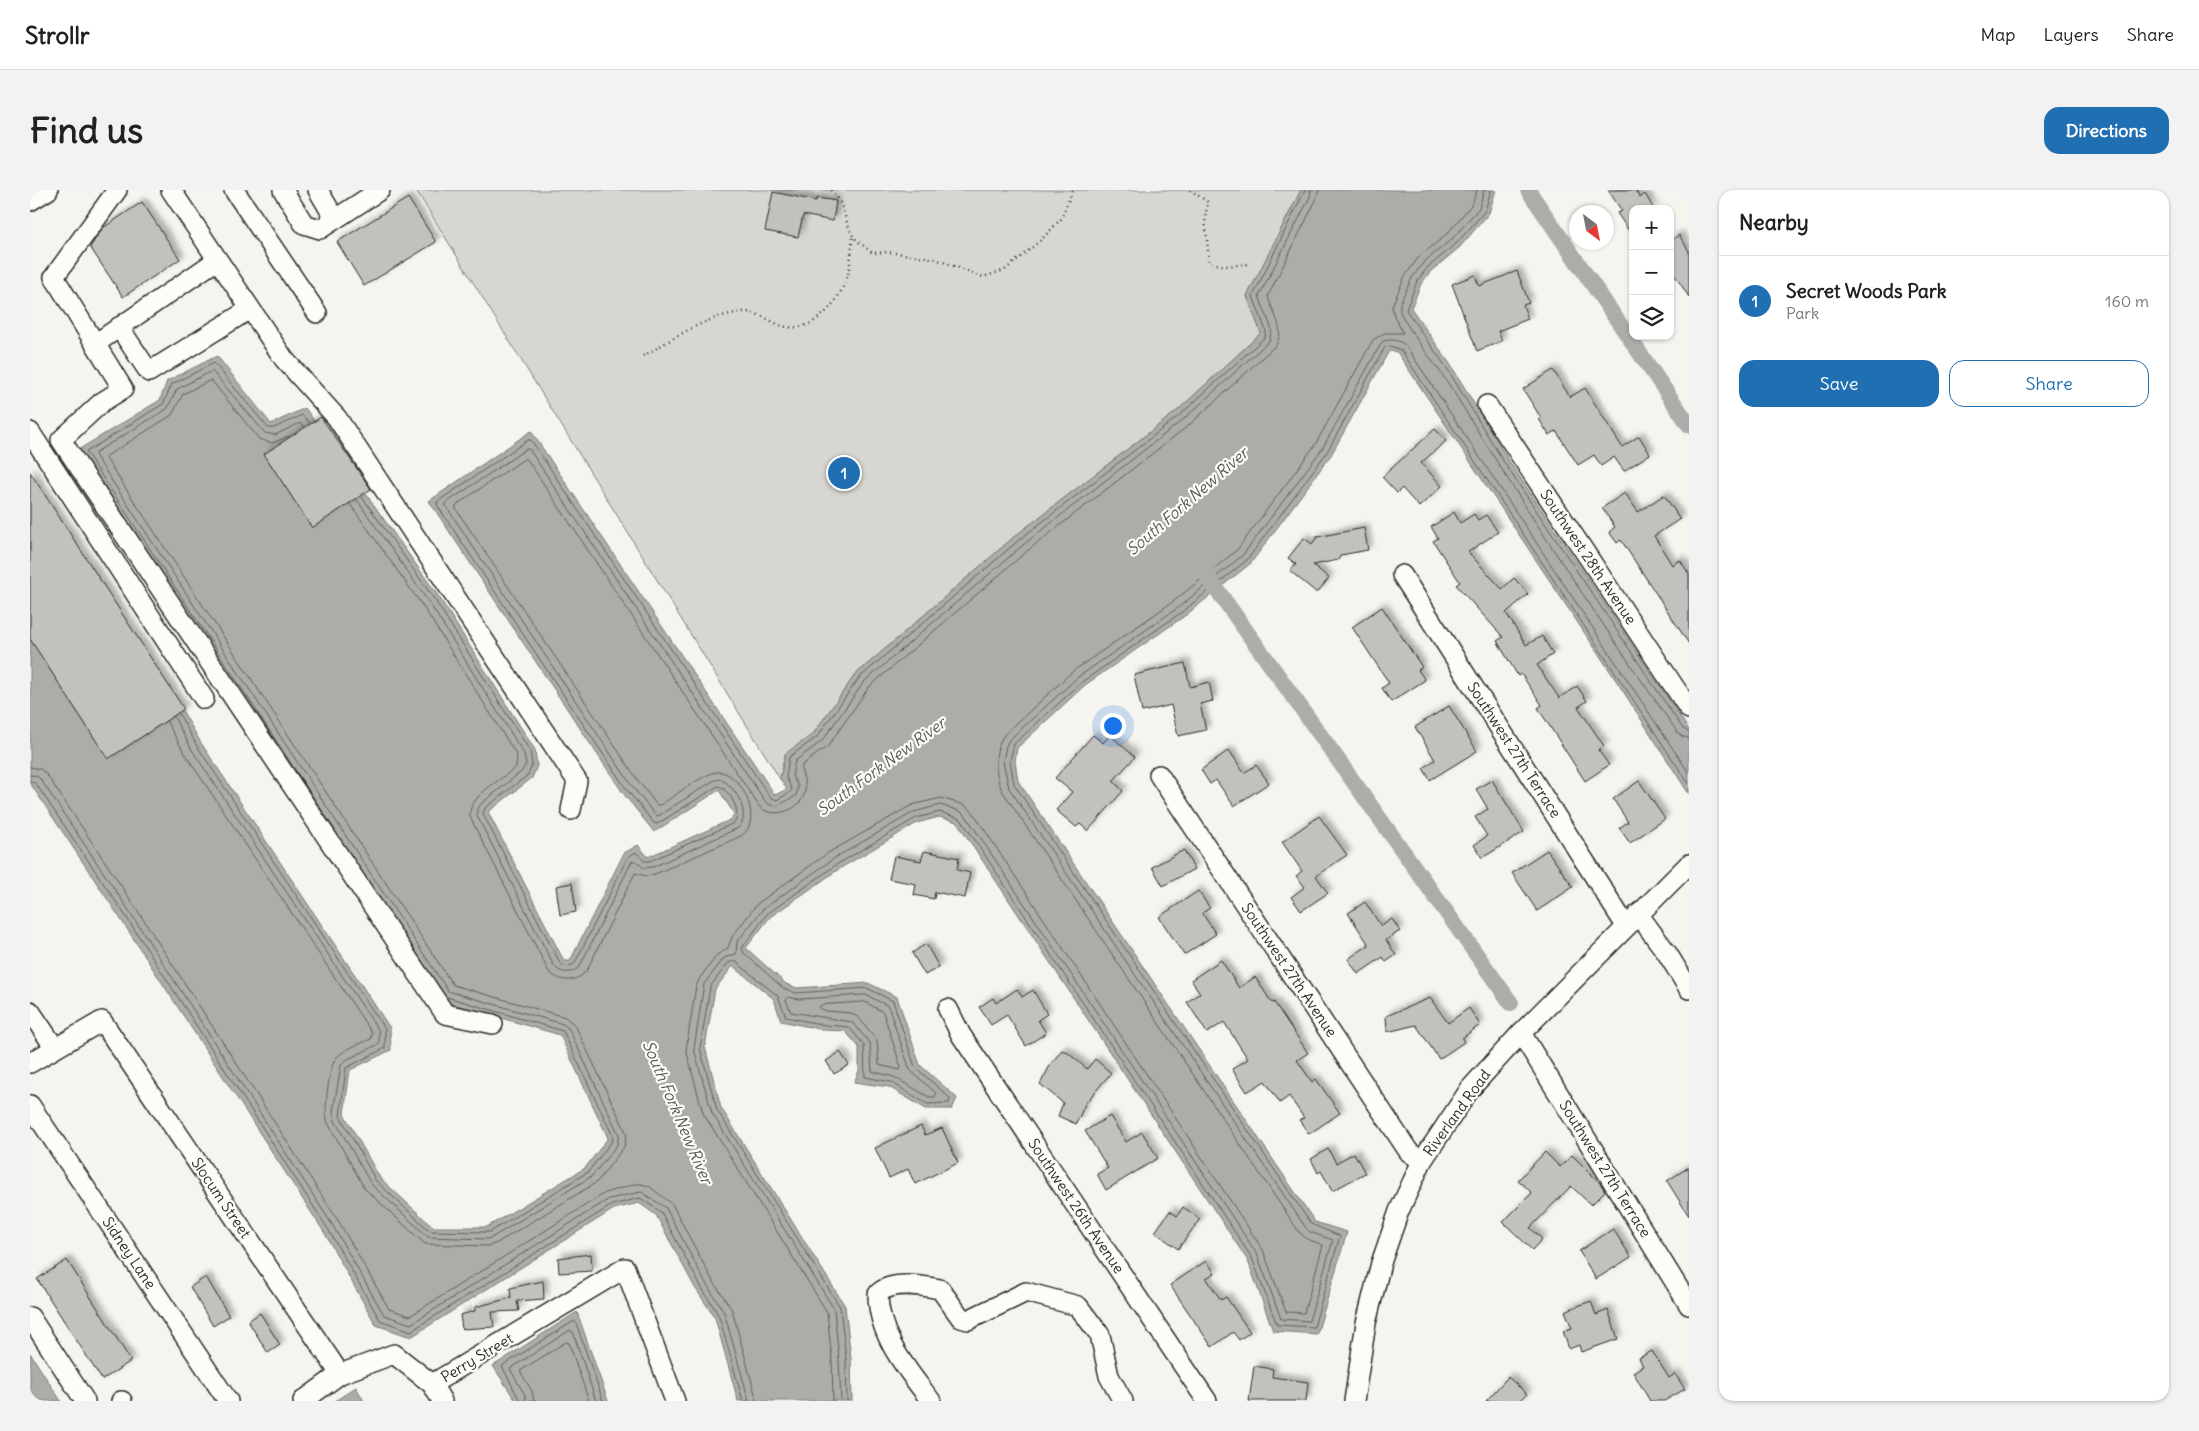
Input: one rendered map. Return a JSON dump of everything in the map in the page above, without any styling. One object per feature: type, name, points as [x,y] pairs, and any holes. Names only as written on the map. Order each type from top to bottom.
[{"type":"street","points":[[30,201],[48,190]]},
{"type":"street","points":[[118,190],[54,278],[123,389],[102,402],[61,440],[445,1014],[494,1024]]},
{"type":"street","points":[[171,190],[284,359],[337,418],[577,781],[571,810]]},
{"type":"street","points":[[234,190],[317,314]]},
{"type":"street","points":[[283,190],[304,224],[320,229],[372,192]]},
{"type":"street","points":[[318,190],[335,219]]},
{"type":"street","points":[[95,344],[217,260]]},
{"type":"street","points":[[119,327],[149,372],[250,309]]},
{"type":"street","name":"Southwest 28th Avenue","points":[[1487,404],[1689,709]]},
{"type":"street","points":[[30,432],[204,699]]},
{"type":"street","name":"Southwest 27th Terrace","points":[[1402,575],[1632,920],[1667,952],[1689,989]]},
{"type":"street","name":"Southwest 27th Avenue","points":[[1159,775],[1408,1152],[1422,1161]]},
{"type":"street","name":"Riverland Road","points":[[1354,1401],[1366,1323],[1380,1263],[1399,1211],[1422,1161],[1470,1089],[1521,1032],[1689,864]]},
{"type":"street","name":"Southwest 26th Avenue","points":[[948,1009],[961,1035],[1207,1401]]},
{"type":"street","points":[[30,1011],[55,1048],[30,1063]]},
{"type":"street","name":"Slocum Street","points":[[55,1048],[102,1021],[340,1374]]},
{"type":"street","name":"Southwest 27th Terrace","points":[[1521,1032],[1689,1305]]},
{"type":"street","name":"Sidney Lane","points":[[30,1105],[228,1401]]},
{"type":"street","name":"Perry Street","points":[[303,1401],[340,1374],[394,1354],[432,1384],[626,1268],[675,1401]]},
{"type":"street","points":[[931,1401],[894,1352],[878,1301],[878,1294],[887,1287],[918,1285],[940,1289],[961,1318],[968,1320],[1026,1292],[1078,1306],[1100,1335],[1109,1376],[1123,1401]]},
{"type":"street","points":[[30,1317],[85,1401]]},
{"type":"street","points":[[432,1384],[442,1401]]},
{"type":"path","points":[[643,356],[705,321],[729,314],[746,312],[785,326],[806,325],[827,312],[838,296],[848,274],[853,236],[846,214],[831,190]]},
{"type":"path","points":[[853,236],[862,242],[872,253],[888,252],[933,258],[983,277],[1004,270],[1042,240],[1061,219],[1073,190]]},
{"type":"path","points":[[1190,190],[1208,202],[1205,218],[1209,262],[1225,266],[1251,264]]},
{"type":"shaded area","points":[[416,190],[1301,190],[1247,296],[1261,333],[1177,411],[1015,536],[855,675],[813,734],[785,754],[780,779]]},
{"type":"water","name":"South Fork New River","points":[[1301,190],[1496,190],[1489,213],[1460,247],[1431,271],[1421,284],[1411,308],[1452,367],[1509,461],[1689,730],[1689,794],[1612,674],[1397,352],[1389,351],[1331,455],[1251,563],[1186,615],[1085,685],[1017,748],[1015,761],[1018,781],[1315,1222],[1347,1232],[1317,1334],[1273,1331],[1248,1261],[957,822],[939,817],[917,823],[839,869],[770,917],[746,948],[786,984],[797,988],[868,983],[897,997],[920,1065],[957,1098],[952,1109],[926,1109],[889,1087],[854,1082],[859,1071],[859,1047],[845,1031],[824,1030],[781,1021],[774,999],[733,966],[715,989],[705,1047],[721,1108],[845,1306],[851,1359],[852,1401],[738,1401],[715,1318],[694,1286],[656,1215],[639,1203],[614,1209],[411,1337],[376,1325],[324,1232],[30,783],[30,478],[182,710],[201,743],[390,1028],[391,1050],[350,1070],[344,1114],[380,1178],[433,1227],[487,1227],[585,1168],[608,1138],[560,1035],[442,1001],[78,450],[160,400],[167,381],[217,356],[271,424],[305,408],[439,597],[535,750],[537,766],[532,778],[488,812],[564,961],[570,961],[624,853],[638,845],[648,857],[732,819],[734,814],[719,790],[654,832],[623,793],[429,501],[531,431],[775,795],[787,789],[780,779],[785,754],[813,734],[855,675],[1015,536],[1177,411],[1261,333],[1247,296]]},
{"type":"water","points":[[577,1312],[608,1401],[516,1401],[493,1366]]},
{"type":"water","points":[[30,1353],[61,1401],[30,1401]]},
{"type":"water","points":[[356,1387],[364,1401],[335,1401]]},
{"type":"building","points":[[1608,190],[1635,190],[1640,198],[1645,194],[1652,205],[1629,205],[1629,231],[1617,213],[1622,211]]},
{"type":"building","points":[[773,192],[816,201],[817,198],[836,201],[833,221],[803,215],[798,237],[765,231]]},
{"type":"building","points":[[408,198],[436,242],[364,286],[337,242]]},
{"type":"building","points":[[142,202],[180,259],[123,297],[90,247],[103,228]]},
{"type":"building","points":[[1679,235],[1689,251],[1689,297],[1674,274],[1674,238]]},
{"type":"building","points":[[1517,271],[1529,303],[1523,305],[1528,319],[1498,331],[1502,341],[1477,351],[1452,284],[1475,275],[1479,286]]},
{"type":"building","points":[[1553,370],[1570,397],[1585,388],[1622,447],[1639,436],[1650,454],[1624,471],[1614,457],[1601,466],[1594,455],[1578,465],[1556,431],[1549,435],[1523,389]]},
{"type":"building","points":[[321,417],[371,489],[312,528],[264,454]]},
{"type":"building","points":[[1435,429],[1446,441],[1421,463],[1442,486],[1419,507],[1402,488],[1397,493],[1382,477]]},
{"type":"building","points":[[30,472],[184,709],[108,759],[30,639]]},
{"type":"building","points":[[1625,493],[1638,512],[1664,495],[1680,519],[1654,536],[1672,565],[1680,560],[1689,574],[1689,644],[1621,540],[1617,543],[1609,532],[1615,527],[1602,508]]},
{"type":"building","points":[[1454,512],[1460,523],[1474,514],[1478,520],[1486,515],[1498,532],[1468,552],[1502,589],[1514,578],[1528,594],[1506,613],[1526,645],[1542,636],[1553,654],[1537,665],[1559,698],[1577,686],[1587,701],[1578,707],[1604,746],[1598,750],[1609,765],[1585,781],[1538,708],[1542,705],[1521,674],[1518,676],[1497,641],[1503,637],[1456,585],[1460,582],[1433,541],[1438,538],[1431,527]]},
{"type":"building","points":[[1364,528],[1368,550],[1341,555],[1338,560],[1313,565],[1329,578],[1317,593],[1290,571],[1296,564],[1288,558],[1304,538],[1312,544],[1317,537]]},
{"type":"building","points":[[1382,607],[1422,667],[1418,670],[1425,680],[1391,702],[1382,688],[1389,683],[1352,627]]},
{"type":"building","points":[[1185,663],[1190,687],[1209,682],[1213,701],[1200,704],[1206,730],[1178,736],[1171,705],[1142,712],[1134,675]]},
{"type":"building","points":[[1449,706],[1477,751],[1430,780],[1423,768],[1435,760],[1415,727]]},
{"type":"building","points":[[1093,735],[1103,743],[1110,735],[1135,757],[1113,781],[1123,791],[1088,831],[1080,824],[1076,827],[1056,810],[1072,792],[1055,778]]},
{"type":"building","points":[[1229,750],[1244,773],[1256,765],[1269,783],[1234,806],[1216,780],[1210,784],[1201,770]]},
{"type":"building","points":[[1492,780],[1524,832],[1482,858],[1474,845],[1487,836],[1475,817],[1488,809],[1476,789]]},
{"type":"building","points":[[1639,781],[1665,819],[1630,843],[1619,828],[1628,822],[1613,799]]},
{"type":"building","points":[[1319,816],[1347,855],[1316,876],[1328,893],[1301,911],[1291,897],[1305,887],[1296,876],[1302,871],[1282,842]]},
{"type":"building","points":[[1184,850],[1194,869],[1163,886],[1152,867]]},
{"type":"building","points":[[1547,850],[1573,887],[1537,911],[1512,873]]},
{"type":"building","points":[[924,851],[959,858],[957,870],[970,873],[965,898],[935,892],[934,899],[914,895],[916,884],[889,879],[894,856],[921,861]]},
{"type":"building","points":[[572,883],[576,912],[560,915],[556,886]]},
{"type":"building","points":[[1198,891],[1210,908],[1202,913],[1216,934],[1184,955],[1159,917]]},
{"type":"building","points":[[1365,902],[1381,926],[1392,919],[1400,931],[1386,940],[1396,955],[1386,962],[1383,957],[1358,974],[1348,959],[1369,945],[1348,913]]},
{"type":"building","points":[[926,944],[939,967],[925,975],[912,953]]},
{"type":"building","points":[[1221,960],[1239,988],[1255,977],[1308,1053],[1297,1060],[1312,1082],[1316,1079],[1340,1113],[1309,1134],[1299,1120],[1304,1118],[1289,1096],[1280,1103],[1265,1081],[1247,1092],[1232,1069],[1248,1059],[1224,1022],[1207,1033],[1187,1002],[1200,993],[1191,980]]},
{"type":"building","points":[[1017,989],[1022,997],[1033,990],[1047,1014],[1038,1020],[1046,1033],[1026,1046],[1007,1015],[991,1025],[979,1007],[993,998],[996,1003]]},
{"type":"building","points":[[1430,998],[1448,1023],[1469,1008],[1480,1025],[1462,1038],[1464,1042],[1439,1059],[1416,1025],[1387,1032],[1386,1016]]},
{"type":"building","points":[[1062,1050],[1087,1069],[1095,1059],[1111,1073],[1085,1104],[1076,1124],[1058,1116],[1063,1103],[1040,1084],[1051,1064]]},
{"type":"building","points":[[840,1052],[849,1065],[834,1074],[826,1061]]},
{"type":"building","points":[[1110,1116],[1126,1142],[1142,1132],[1158,1158],[1106,1190],[1097,1174],[1108,1168],[1085,1131]]},
{"type":"building","points":[[921,1126],[925,1135],[942,1128],[958,1163],[915,1184],[908,1169],[889,1178],[875,1148]]},
{"type":"building","points":[[1328,1149],[1336,1163],[1354,1153],[1365,1173],[1332,1191],[1321,1171],[1318,1173],[1311,1159]]},
{"type":"building","points":[[1545,1152],[1560,1167],[1572,1155],[1600,1183],[1605,1191],[1591,1205],[1571,1186],[1530,1228],[1542,1239],[1532,1250],[1503,1222],[1532,1193],[1518,1180]]},
{"type":"building","points":[[1689,1167],[1689,1216],[1667,1181]]},
{"type":"building","points":[[1183,1207],[1200,1219],[1178,1249],[1155,1232],[1170,1211],[1177,1216]]},
{"type":"building","points":[[1613,1229],[1631,1257],[1596,1279],[1579,1251]]},
{"type":"building","points":[[591,1254],[592,1271],[559,1273],[558,1258]]},
{"type":"building","points":[[67,1260],[131,1361],[102,1380],[37,1279]]},
{"type":"building","points":[[1206,1261],[1215,1273],[1206,1278],[1221,1300],[1226,1297],[1250,1332],[1239,1340],[1233,1332],[1212,1347],[1170,1285]]},
{"type":"building","points":[[206,1277],[229,1316],[213,1326],[190,1287]]},
{"type":"building","points":[[543,1281],[544,1299],[517,1301],[519,1311],[492,1312],[494,1327],[462,1329],[460,1315],[475,1311],[475,1307],[511,1298],[510,1288]]},
{"type":"building","points":[[1591,1301],[1596,1315],[1608,1310],[1618,1339],[1581,1352],[1579,1345],[1569,1349],[1563,1331],[1572,1328],[1565,1311]]},
{"type":"building","points":[[260,1313],[280,1345],[268,1353],[248,1321]]},
{"type":"building","points":[[1652,1351],[1669,1378],[1675,1374],[1685,1389],[1664,1401],[1650,1401],[1633,1372],[1643,1366],[1639,1358]]},
{"type":"building","points":[[1254,1366],[1273,1369],[1272,1377],[1308,1382],[1306,1401],[1249,1401]]},
{"type":"building","points":[[1508,1377],[1527,1394],[1520,1401],[1486,1401]]},
{"type":"waterway","points":[[1528,190],[1689,425]]},
{"type":"waterway","points":[[1205,573],[1511,1003]]},
{"type":"place","name":"Secret Woods Park","points":[[844,473]]}]
